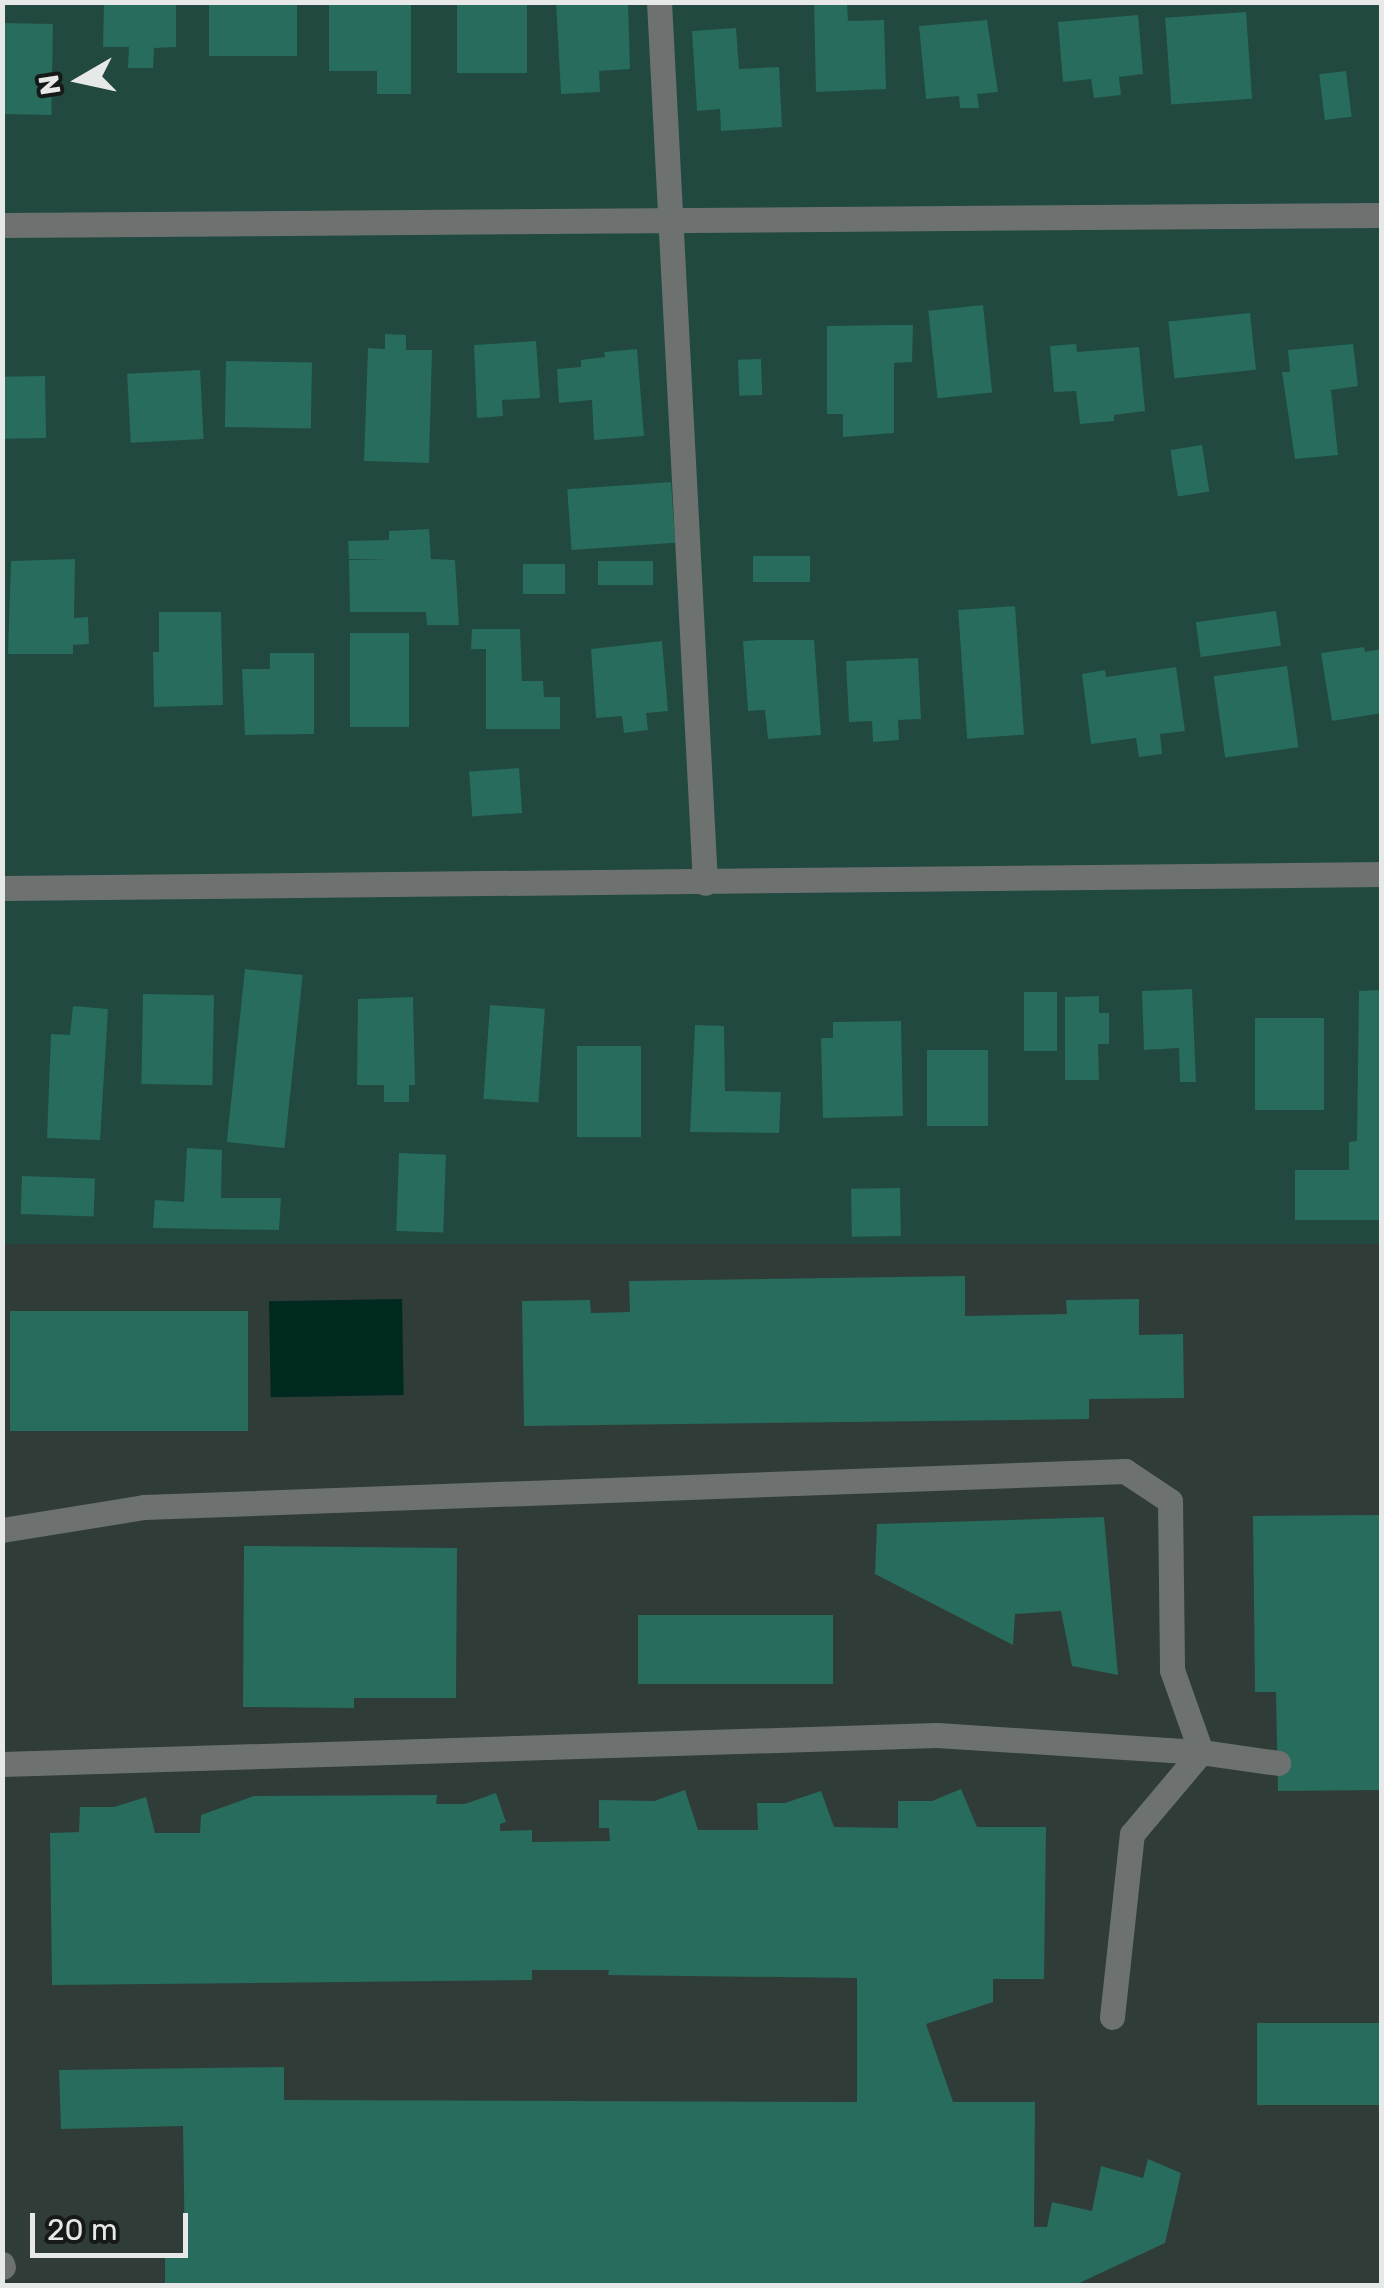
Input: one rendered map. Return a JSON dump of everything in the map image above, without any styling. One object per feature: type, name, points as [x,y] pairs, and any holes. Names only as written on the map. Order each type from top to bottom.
[{"type":"street","points":[[660,2],[705,883]]},
{"type":"street","points":[[2,225],[1382,214]]},
{"type":"street","points":[[2,888],[1382,874]]},
{"type":"street","points":[[2,1530],[144,1507],[1125,1471],[1170,1501],[1172,1670],[1202,1752]]},
{"type":"street","points":[[2,1764],[936,1736],[1202,1752],[1278,1763]]},
{"type":"street","points":[[1112,2017],[1132,1834],[1202,1752]]},
{"type":"shaded area","points":[[2,3],[1381,3],[1381,1244],[2,1244]]},
{"type":"shaded area","points":[[2,1233],[1381,1233],[1381,2285],[2,2285]]},
{"type":"shaded area","points":[[402,1299],[404,1395],[271,1397],[269,1301]]},
{"type":"building","points":[[104,2],[176,2],[176,47],[154,48],[153,68],[128,68],[129,47],[103,47]]},
{"type":"building","points":[[209,2],[297,2],[297,56],[209,56]]},
{"type":"building","points":[[411,2],[411,94],[377,94],[377,71],[329,71],[329,3]]},
{"type":"building","points":[[457,2],[527,2],[527,73],[457,73]]},
{"type":"building","points":[[556,2],[628,2],[630,69],[599,71],[600,92],[561,94]]},
{"type":"building","points":[[814,2],[847,2],[848,21],[884,20],[886,89],[816,92]]},
{"type":"building","points":[[1246,12],[1252,99],[1171,104],[1165,18]]},
{"type":"building","points":[[1138,15],[1143,74],[1119,77],[1121,95],[1094,98],[1091,79],[1063,82],[1058,22]]},
{"type":"building","points":[[987,20],[998,92],[977,94],[979,108],[960,108],[959,96],[926,99],[919,26]]},
{"type":"building","points":[[2,23],[53,24],[51,115],[2,114]]},
{"type":"building","points":[[736,28],[739,69],[779,67],[782,127],[721,131],[720,109],[697,111],[692,31]]},
{"type":"building","points":[[1346,71],[1352,117],[1325,120],[1319,74]]},
{"type":"building","points":[[983,305],[992,393],[937,398],[928,311]]},
{"type":"building","points":[[1250,313],[1256,370],[1174,378],[1168,322]]},
{"type":"building","points":[[913,325],[912,362],[894,363],[894,433],[843,437],[843,414],[827,414],[827,326]]},
{"type":"building","points":[[385,334],[406,335],[406,350],[432,350],[429,463],[364,461],[368,348],[385,349]]},
{"type":"building","points":[[536,341],[540,398],[502,400],[503,416],[477,418],[474,345]]},
{"type":"building","points":[[1076,344],[1077,352],[1139,347],[1145,411],[1114,415],[1114,421],[1080,424],[1076,391],[1054,392],[1050,346]]},
{"type":"building","points":[[1353,344],[1358,386],[1331,390],[1338,455],[1295,459],[1282,372],[1290,372],[1288,350]]},
{"type":"building","points":[[637,349],[644,436],[594,440],[592,400],[559,403],[557,369],[581,367],[581,360],[605,357],[604,352]]},
{"type":"building","points":[[761,359],[762,395],[739,396],[738,360]]},
{"type":"building","points":[[226,361],[312,363],[311,428],[225,427]]},
{"type":"building","points":[[200,370],[204,439],[131,443],[127,374]]},
{"type":"building","points":[[45,376],[46,438],[3,439],[2,377]]},
{"type":"building","points":[[1202,445],[1209,491],[1178,496],[1170,450]]},
{"type":"building","points":[[671,482],[675,543],[572,550],[567,489]]},
{"type":"building","points":[[429,529],[431,559],[455,560],[459,625],[427,625],[426,612],[350,612],[349,560],[391,559],[349,559],[348,541],[389,540],[389,531]]},
{"type":"building","points":[[753,556],[810,556],[810,582],[753,582]]},
{"type":"building","points":[[75,559],[74,618],[88,617],[89,644],[73,645],[73,654],[8,654],[11,561]]},
{"type":"building","points":[[598,561],[653,561],[653,585],[598,585]]},
{"type":"building","points":[[523,564],[565,564],[565,594],[523,594]]},
{"type":"building","points":[[1015,606],[1024,735],[967,739],[958,610]]},
{"type":"building","points":[[1276,611],[1281,646],[1201,657],[1196,622]]},
{"type":"building","points":[[159,612],[221,612],[223,705],[154,707],[153,652],[159,652]]},
{"type":"building","points":[[472,629],[520,629],[522,681],[543,681],[544,697],[560,697],[560,729],[486,729],[486,649],[471,649]]},
{"type":"building","points":[[350,633],[409,633],[409,727],[350,727]]},
{"type":"building","points":[[814,640],[821,735],[768,739],[765,710],[748,711],[743,641]]},
{"type":"building","points":[[662,641],[668,711],[646,713],[648,730],[624,733],[622,716],[596,718],[591,649]]},
{"type":"building","points":[[1364,647],[1365,652],[1382,649],[1382,713],[1332,721],[1321,653]]},
{"type":"building","points":[[270,653],[314,653],[314,734],[245,735],[242,669],[270,669]]},
{"type":"building","points":[[918,658],[921,719],[898,720],[899,740],[873,742],[872,721],[849,722],[846,661]]},
{"type":"building","points":[[1287,666],[1298,747],[1225,758],[1214,676]]},
{"type":"building","points":[[1176,667],[1185,731],[1160,734],[1162,754],[1139,757],[1136,738],[1091,744],[1082,674],[1105,670],[1106,677]]},
{"type":"building","points":[[519,768],[522,813],[472,816],[469,771]]},
{"type":"building","points":[[245,969],[303,975],[284,1148],[227,1142]]},
{"type":"building","points":[[1192,989],[1196,1082],[1180,1082],[1179,1048],[1144,1050],[1142,991]]},
{"type":"building","points":[[1382,990],[1382,1220],[1295,1220],[1295,1170],[1349,1170],[1349,1142],[1357,1141],[1359,991]]},
{"type":"building","points":[[1024,992],[1057,992],[1057,1051],[1024,1051]]},
{"type":"building","points":[[143,994],[214,995],[212,1085],[141,1084]]},
{"type":"building","points":[[1099,996],[1099,1013],[1109,1013],[1109,1044],[1098,1044],[1099,1080],[1065,1080],[1065,997]]},
{"type":"building","points":[[413,997],[415,1085],[409,1085],[409,1102],[384,1102],[384,1085],[357,1085],[358,999]]},
{"type":"building","points":[[490,1005],[545,1009],[538,1103],[483,1099]]},
{"type":"building","points":[[73,1006],[108,1009],[100,1140],[47,1138],[51,1034],[70,1035]]},
{"type":"building","points":[[1255,1018],[1324,1018],[1324,1110],[1255,1110]]},
{"type":"building","points":[[901,1021],[903,1116],[823,1118],[821,1038],[833,1038],[833,1022]]},
{"type":"building","points":[[695,1025],[724,1026],[725,1091],[781,1092],[779,1133],[690,1132]]},
{"type":"building","points":[[577,1046],[641,1046],[641,1137],[577,1137]]},
{"type":"building","points":[[927,1050],[988,1050],[988,1126],[927,1126]]},
{"type":"building","points":[[187,1148],[222,1150],[221,1198],[281,1198],[279,1230],[153,1228],[155,1200],[184,1202]]},
{"type":"building","points":[[399,1153],[446,1155],[443,1233],[396,1231]]},
{"type":"building","points":[[22,1176],[95,1179],[94,1217],[21,1214]]},
{"type":"building","points":[[900,1188],[901,1236],[852,1237],[851,1189]]},
{"type":"building","points":[[965,1276],[965,1316],[1067,1314],[1066,1300],[1139,1299],[1139,1335],[1183,1334],[1184,1398],[1089,1399],[1089,1419],[524,1426],[522,1301],[590,1300],[591,1313],[630,1312],[629,1281]]},
{"type":"building","points":[[10,1311],[248,1311],[248,1431],[10,1431]]},
{"type":"building","points":[[1379,1515],[1382,1790],[1278,1791],[1276,1692],[1255,1692],[1253,1516]]},
{"type":"building","points":[[1104,1517],[1118,1675],[1072,1666],[1061,1611],[1015,1614],[1013,1645],[875,1574],[877,1524]]},
{"type":"building","points":[[244,1546],[457,1548],[456,1698],[354,1698],[354,1708],[243,1707]]},
{"type":"building","points":[[638,1615],[833,1615],[833,1684],[638,1684]]},
{"type":"building","points":[[961,1789],[977,1827],[1046,1827],[1044,1979],[993,1979],[993,2002],[926,2024],[953,2102],[1035,2102],[1034,2227],[1047,2227],[1052,2202],[1092,2211],[1101,2166],[1143,2178],[1148,2159],[1181,2173],[1165,2243],[1075,2285],[165,2286],[165,2255],[185,2255],[183,2126],[61,2129],[59,2070],[284,2067],[284,2100],[857,2102],[857,1978],[608,1975],[609,1970],[532,1970],[532,1980],[52,1985],[50,1833],[79,1832],[80,1807],[114,1807],[146,1797],[155,1833],[200,1833],[201,1815],[254,1796],[437,1795],[436,1804],[465,1804],[496,1793],[506,1822],[500,1824],[500,1831],[532,1830],[532,1842],[610,1841],[609,1828],[599,1828],[599,1800],[654,1801],[685,1790],[698,1830],[758,1830],[757,1803],[785,1803],[821,1791],[834,1827],[898,1828],[898,1801],[932,1801]]},
{"type":"building","points":[[1257,2023],[1382,2023],[1382,2105],[1257,2105]]}]
